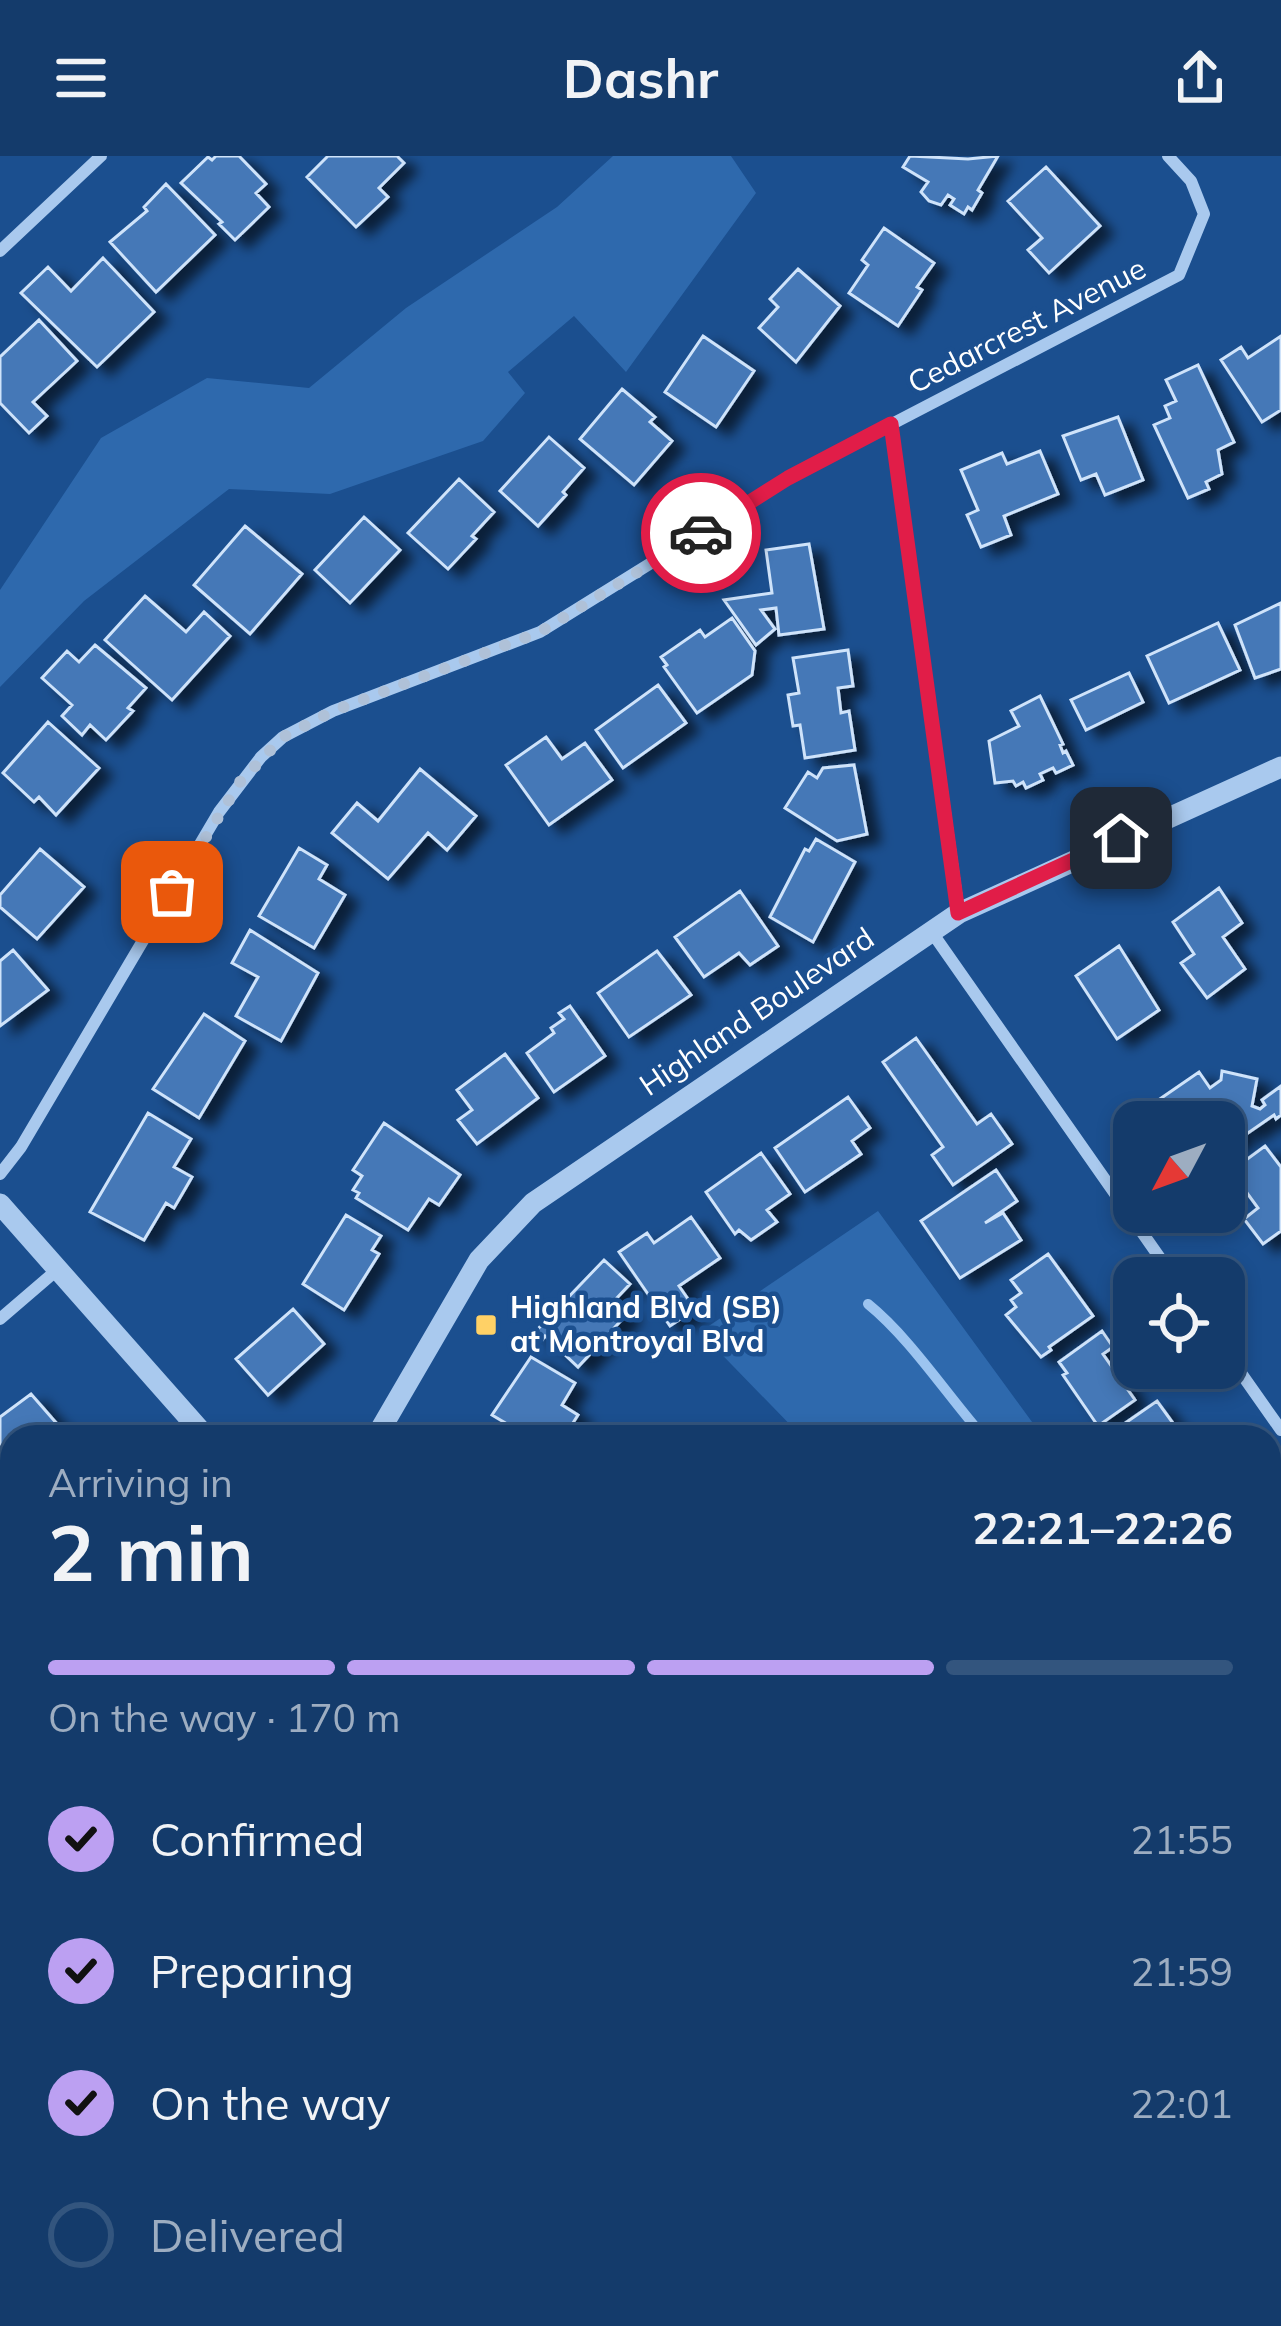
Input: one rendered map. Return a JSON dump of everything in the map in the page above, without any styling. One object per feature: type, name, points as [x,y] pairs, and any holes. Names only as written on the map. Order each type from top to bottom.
[{"type":"street","points":[[0,251],[101,156]]},
{"type":"street","name":"Cedarcrest Avenue","points":[[0,1174],[21,1147],[219,812],[261,757],[283,737],[333,711],[540,632],[788,478],[1179,275],[1204,214],[1191,181],[1168,156]]},
{"type":"street","points":[[891,424],[958,913]]},
{"type":"street","name":"Highland Boulevard","points":[[383,1425],[460,1291],[514,1218],[590,1161],[958,913],[1281,767]]},
{"type":"street","points":[[931,931],[1159,1257]]},
{"type":"street","points":[[0,1204],[195,1425]]},
{"type":"street","points":[[0,1319],[57,1270]]},
{"type":"street","points":[[1245,1379],[1277,1425]]},
{"type":"shaded area","points":[[613,156],[731,156],[756,193],[626,372],[574,316],[508,372],[525,393],[483,441],[330,494],[229,489],[84,601],[0,687],[0,590],[101,438],[207,378],[309,388],[406,308],[557,207]]},
{"type":"shaded area","points":[[878,1211],[1034,1425],[790,1425],[700,1332]]},
{"type":"building","points":[[239,156],[266,184],[256,193],[269,207],[235,240],[181,183],[208,157]]},
{"type":"building","points":[[328,156],[397,156],[404,163],[379,188],[388,197],[356,227],[307,177]]},
{"type":"building","points":[[910,156],[998,156],[978,190],[982,193],[964,214],[950,205],[954,199],[948,195],[941,205],[929,201],[921,192],[928,182],[903,167]]},
{"type":"building","points":[[1046,167],[1100,226],[1049,273],[1028,250],[1042,238],[1008,201]]},
{"type":"building","points":[[166,184],[215,235],[156,292],[110,242],[147,211],[144,207]]},
{"type":"building","points":[[884,228],[934,263],[898,326],[849,293],[868,265],[862,260]]},
{"type":"building","points":[[103,258],[154,312],[97,367],[21,293],[48,267],[71,291]]},
{"type":"building","points":[[798,269],[840,306],[796,362],[759,328],[778,307],[770,299]]},
{"type":"building","points":[[39,320],[77,361],[33,402],[47,416],[29,433],[0,403],[0,357]]},
{"type":"building","points":[[703,336],[754,371],[716,427],[665,392]]},
{"type":"building","points":[[1281,336],[1281,410],[1262,422],[1221,360],[1241,347],[1248,358]]},
{"type":"building","points":[[1198,365],[1234,442],[1218,450],[1222,474],[1206,482],[1209,489],[1188,498],[1154,425],[1170,418],[1165,406],[1176,401],[1166,380]]},
{"type":"building","points":[[622,389],[655,417],[650,422],[672,441],[634,485],[580,439]]},
{"type":"building","points":[[1118,417],[1143,480],[1105,495],[1096,474],[1081,480],[1063,436]]},
{"type":"building","points":[[549,437],[584,468],[538,526],[500,491]]},
{"type":"building","points":[[1040,451],[1058,494],[1004,516],[1011,535],[981,547],[967,515],[978,510],[961,470],[1002,453],[1007,464]]},
{"type":"building","points":[[459,479],[494,512],[448,569],[408,533]]},
{"type":"building","points":[[364,517],[400,550],[350,603],[315,570]]},
{"type":"building","points":[[245,526],[302,574],[250,634],[194,585]]},
{"type":"building","points":[[809,544],[824,629],[779,635],[776,608],[761,610],[775,629],[756,645],[724,600],[772,593],[766,550]]},
{"type":"building","points":[[145,596],[186,632],[204,612],[230,636],[172,700],[105,640]]},
{"type":"building","points":[[1281,603],[1281,669],[1255,678],[1235,625]]},
{"type":"building","points":[[732,618],[755,651],[752,675],[697,713],[661,657],[700,630],[705,637]]},
{"type":"building","points":[[1218,623],[1240,670],[1169,703],[1147,656]]},
{"type":"building","points":[[95,645],[146,688],[128,708],[133,711],[106,740],[90,725],[82,735],[62,716],[72,705],[42,678],[67,651],[79,662]]},
{"type":"building","points":[[848,650],[853,686],[838,688],[841,713],[849,711],[855,750],[805,758],[800,725],[793,726],[788,695],[799,693],[793,658]]},
{"type":"building","points":[[1129,673],[1143,702],[1086,730],[1071,700]]},
{"type":"building","points":[[658,685],[686,723],[623,768],[596,730]]},
{"type":"building","points":[[1040,696],[1063,753],[1073,765],[1040,774],[1043,780],[1026,788],[1023,782],[1016,786],[1013,781],[995,783],[989,741],[1019,726],[1011,711]]},
{"type":"building","points":[[48,722],[99,768],[56,815],[3,773]]},
{"type":"building","points":[[546,737],[562,759],[585,743],[612,780],[549,825],[506,765]]},
{"type":"building","points":[[854,765],[867,834],[837,841],[785,808],[808,772],[817,778],[823,768]]},
{"type":"building","points":[[420,769],[476,816],[447,850],[428,833],[388,879],[332,833],[357,803],[378,821]]},
{"type":"building","points":[[816,839],[855,862],[813,942],[770,917],[805,849],[809,851]]},
{"type":"building","points":[[299,848],[327,865],[319,879],[345,895],[314,948],[259,916]]},
{"type":"building","points":[[40,849],[84,887],[37,939],[0,907],[0,895]]},
{"type":"building","points":[[1219,888],[1242,923],[1223,937],[1245,969],[1207,998],[1181,963],[1194,954],[1173,922]]},
{"type":"building","points":[[740,891],[778,946],[750,965],[739,953],[704,977],[675,937]]},
{"type":"building","points":[[250,930],[318,973],[281,1041],[236,1016],[258,977],[232,963]]},
{"type":"building","points":[[1119,946],[1159,1010],[1117,1039],[1076,976]]},
{"type":"building","points":[[13,950],[48,990],[0,1026],[0,961]]},
{"type":"building","points":[[657,951],[691,995],[629,1037],[598,993]]},
{"type":"building","points":[[570,1006],[605,1056],[554,1092],[527,1053],[554,1033],[551,1028],[564,1019],[559,1013]]},
{"type":"building","points":[[204,1014],[245,1041],[199,1118],[153,1089]]},
{"type":"building","points":[[916,1038],[977,1124],[991,1114],[1012,1144],[953,1185],[932,1155],[943,1147],[883,1062]]},
{"type":"building","points":[[505,1054],[538,1098],[477,1144],[458,1120],[472,1110],[457,1090]]},
{"type":"building","points":[[1222,1071],[1257,1079],[1252,1106],[1260,1109],[1265,1105],[1262,1100],[1281,1086],[1281,1115],[1248,1133],[1245,1101],[1157,1101],[1199,1072],[1210,1088],[1221,1080]]},
{"type":"building","points":[[848,1097],[870,1128],[852,1141],[861,1154],[805,1192],[775,1148]]},
{"type":"building","points":[[148,1113],[191,1139],[174,1167],[192,1177],[174,1208],[166,1203],[144,1240],[90,1212]]},
{"type":"building","points":[[384,1123],[460,1175],[439,1205],[429,1199],[408,1230],[356,1198],[359,1193],[353,1190],[362,1176],[353,1170]]},
{"type":"building","points":[[1265,1146],[1281,1167],[1281,1231],[1263,1244],[1245,1220],[1258,1208],[1245,1190],[1245,1161]]},
{"type":"building","points":[[761,1153],[790,1194],[767,1210],[777,1222],[751,1240],[739,1230],[735,1234],[706,1192]]},
{"type":"building","points":[[996,1170],[1017,1201],[985,1223],[1003,1213],[1021,1240],[960,1278],[921,1221]]},
{"type":"building","points":[[346,1215],[381,1236],[372,1250],[379,1254],[344,1310],[303,1284]]},
{"type":"building","points":[[691,1217],[720,1258],[679,1286],[695,1309],[670,1326],[619,1252],[647,1233],[654,1243]]},
{"type":"building","points":[[1048,1254],[1093,1316],[1041,1357],[1006,1315],[1016,1307],[1011,1300],[1021,1293],[1011,1280]]},
{"type":"building","points":[[604,1260],[630,1284],[615,1300],[628,1313],[578,1367],[535,1332]]},
{"type":"building","points":[[293,1309],[324,1344],[268,1395],[236,1359]]},
{"type":"building","points":[[1102,1331],[1113,1347],[1103,1354],[1113,1368],[1113,1389],[1127,1389],[1135,1400],[1097,1425],[1063,1375],[1067,1373],[1059,1362]]},
{"type":"building","points":[[531,1357],[575,1383],[562,1405],[578,1415],[572,1425],[509,1425],[492,1415]]},
{"type":"building","points":[[31,1394],[58,1425],[0,1425],[0,1417]]},
{"type":"building","points":[[1157,1401],[1174,1425],[1122,1425]]},
{"type":"waterway","points":[[868,1304],[974,1425]]},
{"type":"way so far","points":[[172,892],[240,782],[283,737],[333,711],[540,632],[701,533]]},
{"type":"place","name":"Highland Blvd (SB) at Montroyal Blvd","points":[[486,1325]]},
{"type":"route","points":[[701,533],[788,478],[891,424],[958,913],[1121,838]]}]
